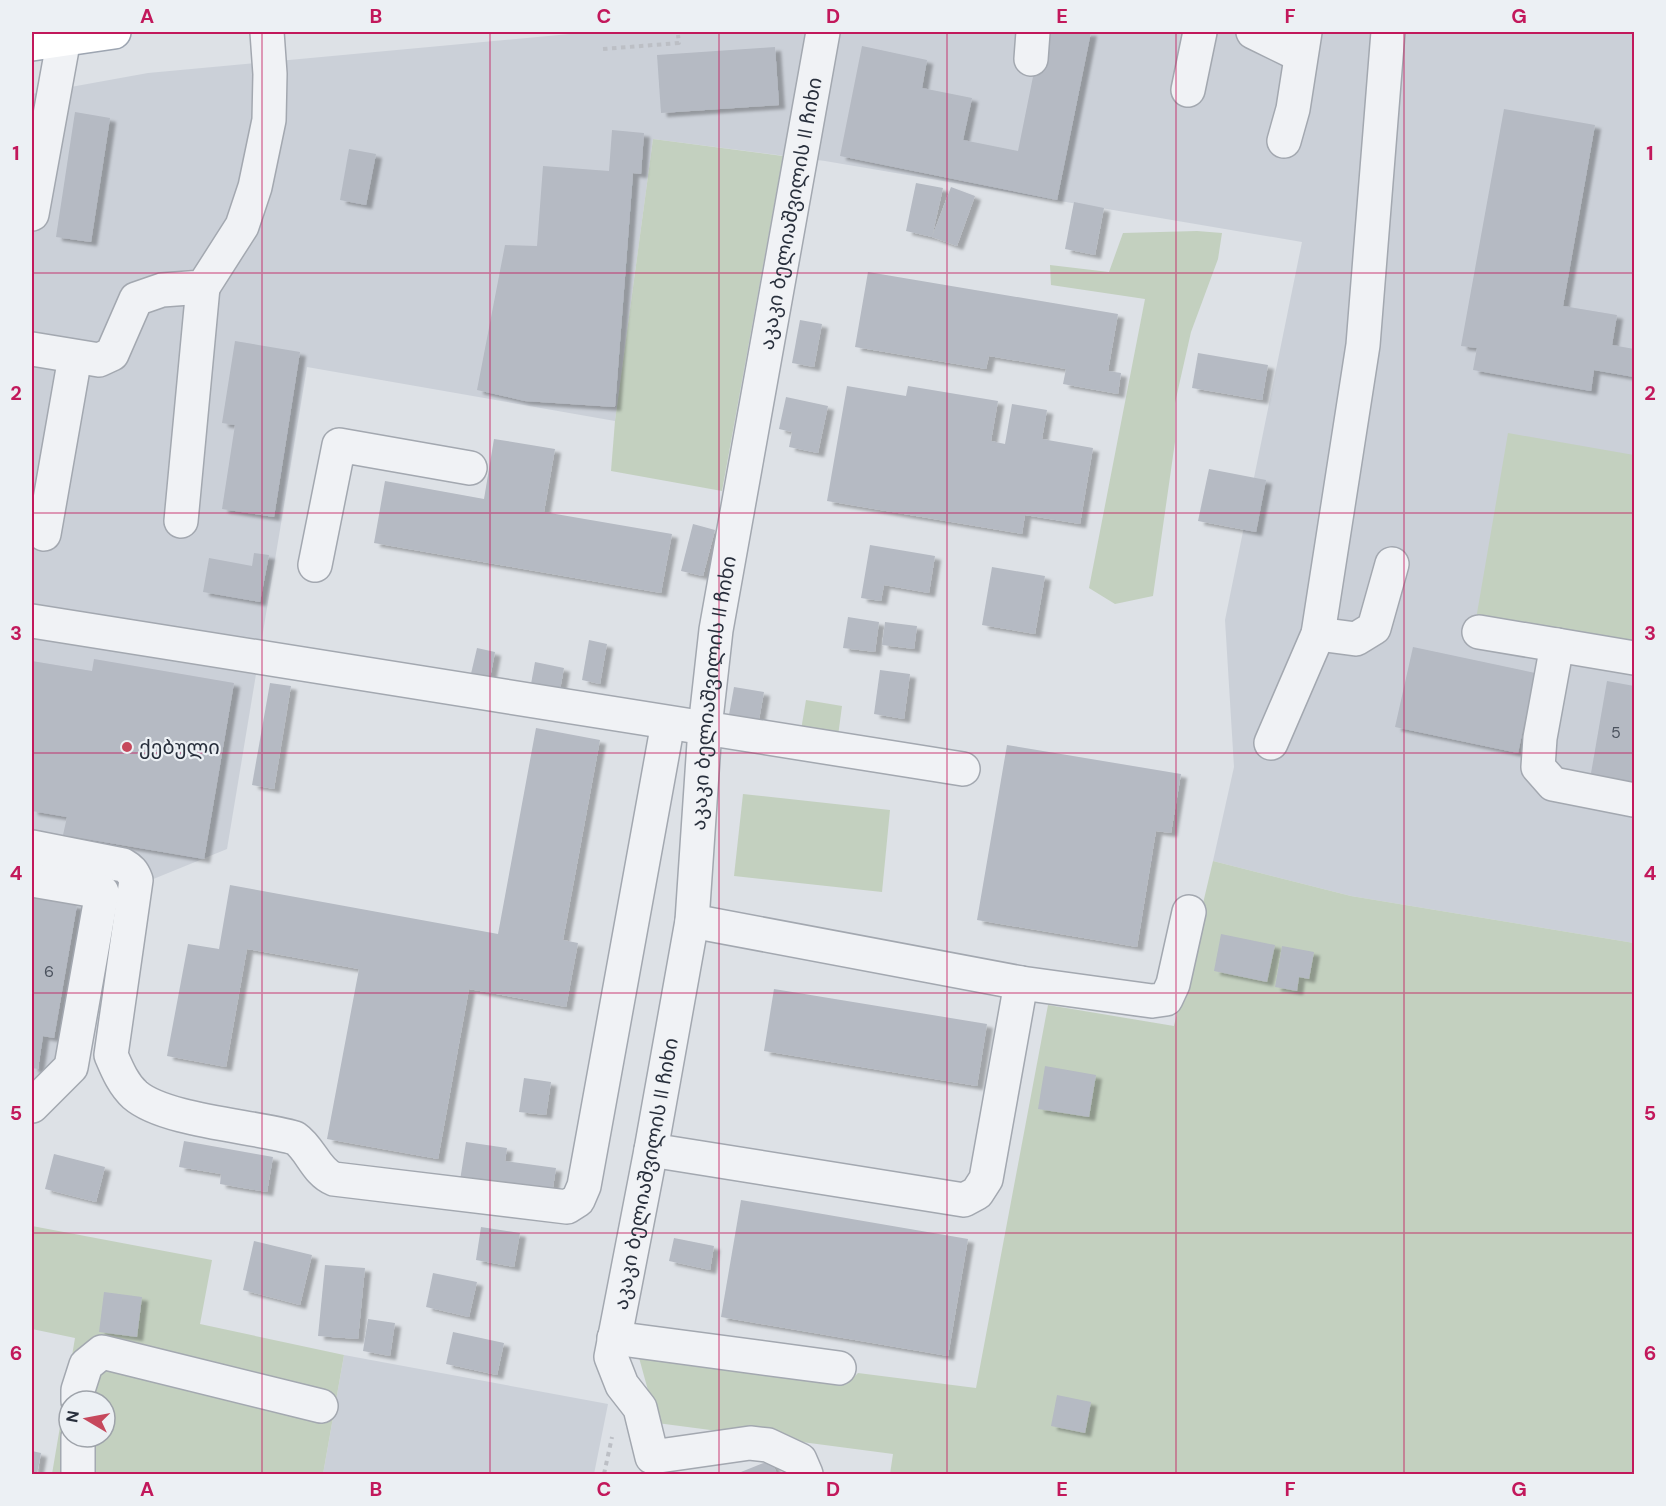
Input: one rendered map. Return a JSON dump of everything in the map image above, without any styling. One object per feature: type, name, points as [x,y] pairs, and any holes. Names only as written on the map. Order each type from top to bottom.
[{"type":"main road","points":[[32,44],[114,32]]},
{"type":"street","points":[[181,521],[203,287],[242,226],[255,188],[269,120],[270,74],[267,32]]},
{"type":"street","name":"აკაკი ბელიაშვილის II ჩიხი","points":[[613,1347],[692,921],[705,728],[716,630],[823,32]]},
{"type":"street","points":[[1188,90],[1200,32]]},
{"type":"street","points":[[1253,32],[1303,43],[1293,109],[1284,141]]},
{"type":"street","points":[[1271,743],[1318,634],[1364,345],[1388,32]]},
{"type":"street","points":[[32,214],[64,38]]},
{"type":"street","points":[[32,350],[99,360],[112,354],[136,298],[162,290],[203,287]]},
{"type":"street","points":[[44,534],[75,357]]},
{"type":"street","points":[[315,565],[339,445],[470,468]]},
{"type":"street","points":[[1318,634],[1356,639],[1374,628],[1392,564]]},
{"type":"street","points":[[32,621],[963,769]]},
{"type":"street","points":[[1479,632],[1635,658]]},
{"type":"street","points":[[1557,645],[1540,738],[1538,767],[1553,784],[1635,800]]},
{"type":"street","points":[[32,847],[123,866],[134,874],[136,880],[111,1055],[119,1075],[135,1095],[164,1111],[295,1138],[302,1143],[324,1173],[334,1179],[567,1207],[578,1200],[584,1186],[668,723]]},
{"type":"street","points":[[32,880],[102,892],[71,1067],[32,1106]]},
{"type":"street","points":[[692,921],[1021,984],[1152,1001],[1166,999],[1173,984],[1189,912]]},
{"type":"street","points":[[651,1150],[963,1200],[977,1193],[986,1179],[1021,984]]},
{"type":"street","points":[[806,1474],[800,1460],[768,1445],[750,1443],[651,1466],[640,1408],[622,1385],[613,1347],[839,1368]]},
{"type":"street","points":[[78,1389],[86,1365],[102,1352],[321,1406]]},
{"type":"street","points":[[78,1449],[78,1474]]},
{"type":"path","points":[[603,49],[679,43],[678,35]]},
{"type":"shaded area","points":[[591,32],[1634,32],[1634,943],[1351,896],[1213,861],[1234,767],[1225,620],[1302,242],[825,161],[653,139],[615,421],[307,367],[227,849],[119,893],[82,1075],[32,1117],[32,94],[148,73]]},
{"type":"shaded area","points":[[344,1355],[608,1404],[594,1474],[323,1474]]},
{"type":"green space","points":[[653,139],[783,156],[722,491],[611,471],[615,421]]},
{"type":"green space","points":[[1197,231],[1222,233],[1218,259],[1191,332],[1175,403],[1175,442],[1153,596],[1115,604],[1089,588],[1145,299],[1051,285],[1050,265],[1109,272],[1123,233]]},
{"type":"green space","points":[[1508,433],[1634,455],[1634,646],[1476,619]]},
{"type":"green space","points":[[806,700],[842,706],[838,736],[801,730]]},
{"type":"green space","points":[[743,794],[890,810],[882,892],[734,876]]},
{"type":"green space","points":[[1213,861],[1351,896],[1634,943],[1634,1474],[890,1474],[893,1454],[657,1423],[638,1354],[850,1381],[858,1373],[976,1388],[1048,1005],[1174,1026]]},
{"type":"green space","points":[[32,1226],[212,1260],[200,1324],[344,1355],[323,1474],[52,1474],[57,1444],[57,1449],[117,1449],[117,1389],[66,1389],[75,1338],[32,1329]]},
{"type":"building","points":[[1042,32],[1091,32],[1057,200],[840,156],[862,46],[927,60],[922,88],[972,98],[963,140],[1018,151]]},
{"type":"building","points":[[775,47],[779,105],[661,113],[657,55]]},
{"type":"building","points":[[1504,109],[1595,125],[1563,306],[1617,315],[1612,345],[1634,349],[1634,377],[1594,370],[1591,391],[1473,370],[1477,348],[1461,346]]},
{"type":"building","points":[[75,112],[110,118],[91,242],[56,237]]},
{"type":"building","points":[[612,130],[644,133],[641,174],[633,173],[615,407],[525,401],[477,390],[505,245],[537,246],[543,166],[609,171]]},
{"type":"building","points":[[349,149],[376,154],[366,205],[340,200]]},
{"type":"building","points":[[916,183],[943,188],[932,237],[906,231]]},
{"type":"building","points":[[951,187],[975,196],[957,246],[932,237]]},
{"type":"building","points":[[1074,202],[1104,208],[1095,255],[1065,249]]},
{"type":"building","points":[[868,272],[1118,314],[1108,371],[1121,373],[1118,394],[1063,384],[1066,369],[989,356],[986,369],[855,347]]},
{"type":"building","points":[[800,320],[822,324],[814,367],[792,363]]},
{"type":"building","points":[[235,341],[300,352],[274,517],[222,509],[235,425],[222,423]]},
{"type":"building","points":[[1198,353],[1268,365],[1262,400],[1192,388]]},
{"type":"building","points":[[847,386],[906,396],[908,386],[998,401],[991,441],[1005,444],[1012,404],[1047,410],[1042,439],[1093,448],[1080,524],[1025,515],[1022,534],[827,501]]},
{"type":"building","points":[[786,397],[828,406],[818,453],[789,447],[792,432],[779,429]]},
{"type":"building","points":[[494,439],[555,449],[544,512],[672,534],[661,593],[374,543],[385,481],[484,499]]},
{"type":"building","points":[[1209,469],[1266,480],[1256,532],[1198,521]]},
{"type":"building","points":[[693,524],[715,530],[703,576],[681,571]]},
{"type":"building","points":[[870,545],[935,556],[929,593],[884,585],[881,601],[861,598]]},
{"type":"building","points":[[254,553],[269,555],[260,602],[203,592],[209,558],[252,566]]},
{"type":"building","points":[[992,567],[1045,576],[1035,634],[982,625]]},
{"type":"building","points":[[848,617],[879,622],[875,652],[843,648]]},
{"type":"building","points":[[885,622],[917,626],[914,649],[882,645]]},
{"type":"building","points":[[589,640],[607,644],[600,684],[582,680]]},
{"type":"building","points":[[1413,647],[1535,673],[1518,753],[1395,727]]},
{"type":"building","points":[[477,648],[495,652],[489,683],[470,678]]},
{"type":"building","name":"ქებული","points":[[94,659],[234,683],[204,859],[63,835],[67,817],[32,811],[32,661],[92,671]]},
{"type":"building","points":[[535,662],[564,668],[558,701],[529,695]]},
{"type":"building","points":[[880,670],[910,674],[904,719],[874,714]]},
{"type":"building","points":[[1607,681],[1634,686],[1634,787],[1590,779]]},
{"type":"building","points":[[270,683],[291,686],[274,789],[252,785]]},
{"type":"building","points":[[734,687],[764,692],[757,731],[727,726]]},
{"type":"building","points":[[536,728],[600,740],[563,940],[578,943],[566,1007],[469,989],[438,1159],[327,1139],[359,969],[247,949],[226,1067],[167,1056],[188,944],[219,949],[230,885],[498,934]]},
{"type":"building","points":[[1007,745],[1181,774],[1171,833],[1156,831],[1137,947],[977,920]]},
{"type":"building","points":[[32,897],[77,905],[54,1038],[43,1036],[38,1069],[32,1068]]},
{"type":"building","points":[[1221,934],[1275,945],[1267,982],[1214,971]]},
{"type":"building","points":[[1282,946],[1314,952],[1309,979],[1299,977],[1297,991],[1275,987]]},
{"type":"building","points":[[774,989],[987,1024],[977,1086],[764,1051]]},
{"type":"building","points":[[1045,1066],[1096,1075],[1089,1117],[1038,1109]]},
{"type":"building","points":[[524,1078],[551,1082],[546,1115],[519,1112]]},
{"type":"building","points":[[184,1141],[273,1157],[267,1192],[220,1184],[221,1174],[179,1167]]},
{"type":"building","points":[[466,1142],[507,1148],[505,1161],[556,1168],[551,1201],[459,1187]]},
{"type":"building","points":[[54,1154],[105,1167],[96,1202],[45,1189]]},
{"type":"building","points":[[741,1200],[968,1239],[948,1356],[721,1317]]},
{"type":"building","points":[[481,1227],[520,1233],[514,1267],[476,1260]]},
{"type":"building","points":[[674,1238],[714,1246],[710,1270],[669,1261]]},
{"type":"building","points":[[254,1241],[312,1255],[300,1305],[243,1290]]},
{"type":"building","points":[[325,1265],[365,1268],[358,1339],[318,1336]]},
{"type":"building","points":[[433,1273],[477,1282],[469,1317],[426,1307]]},
{"type":"building","points":[[104,1292],[142,1297],[137,1337],[99,1332]]},
{"type":"building","points":[[368,1319],[395,1323],[390,1356],[363,1351]]},
{"type":"building","points":[[453,1332],[504,1343],[497,1375],[446,1364]]},
{"type":"building","points":[[1057,1395],[1091,1402],[1085,1433],[1051,1426]]},
{"type":"building","points":[[32,1451],[41,1453],[37,1474],[32,1474]]},
{"type":"building","points":[[771,1460],[777,1474],[736,1474]]},
{"type":"place","name":"ქებული","points":[[127,747]]}]
